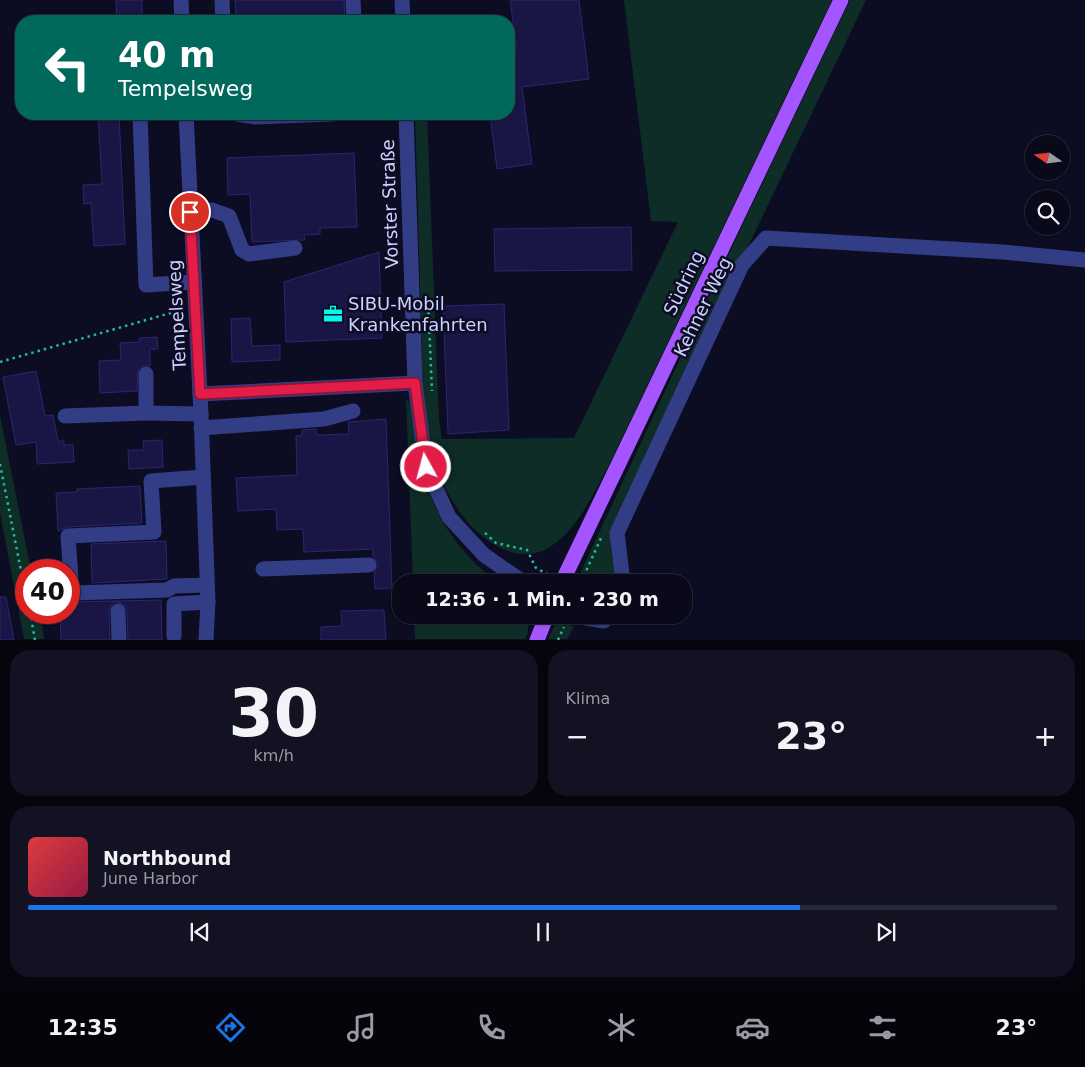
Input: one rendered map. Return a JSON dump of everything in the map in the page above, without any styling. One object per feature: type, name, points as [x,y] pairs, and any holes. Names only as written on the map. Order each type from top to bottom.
[{"type":"main road","name":"Südring","points":[[566,574],[841,0]]},
{"type":"main road","points":[[537,640],[543,624]]},
{"type":"street","points":[[181,0],[182,15]]},
{"type":"street","points":[[222,0],[223,15]]},
{"type":"street","points":[[354,0],[354,15]]},
{"type":"street","points":[[402,0],[403,15]]},
{"type":"street","points":[[140,120],[146,285],[194,282]]},
{"type":"street","name":"Tempelsweg","points":[[186,120],[208,602],[206,640]]},
{"type":"street","name":"Vorster Straße","points":[[406,120],[415,383],[426,467],[449,517],[484,555],[511,574]]},
{"type":"street","points":[[190,212],[212,210],[229,216],[242,250],[249,254],[295,248]]},
{"type":"street","name":"Kehner Weg","points":[[622,574],[617,532],[742,265],[766,238],[1003,252],[1085,260]]},
{"type":"street","points":[[146,374],[146,414]]},
{"type":"street","name":"Tempelsweg","points":[[200,394],[415,383]]},
{"type":"street","points":[[65,416],[146,414],[201,421],[324,418],[353,412]]},
{"type":"street","points":[[203,477],[151,481],[154,532],[68,536],[72,593],[168,590],[174,586],[207,585]]},
{"type":"street","points":[[263,569],[370,565]]},
{"type":"street","points":[[174,636],[174,604],[208,602]]},
{"type":"street","points":[[118,611],[118,640]]},
{"type":"path","points":[[428,293],[432,392]]},
{"type":"path","points":[[0,362],[195,306]]},
{"type":"path","points":[[0,464],[19,559]]},
{"type":"path","points":[[483,531],[496,543],[527,550],[536,568],[547,574]]},
{"type":"path","points":[[32,624],[35,640]]},
{"type":"green space","points":[[624,0],[832,0],[592,498],[570,529],[557,542],[542,551],[526,554],[508,551],[480,535],[458,510],[442,481],[431,450],[425,419],[423,385],[415,120],[427,120],[439,420],[442,439],[574,438],[678,222],[651,221]]},
{"type":"green space","points":[[850,0],[866,0],[611,533],[611,550],[615,574],[580,574]]},
{"type":"green space","points":[[406,398],[410,404],[425,480],[434,503],[445,525],[459,545],[488,574],[413,574]]},
{"type":"green space","points":[[0,415],[29,559],[15,559],[15,592],[0,513]]},
{"type":"green space","points":[[21,624],[42,624],[44,639],[24,639]]},
{"type":"green space","points":[[414,624],[528,624],[528,633],[525,639],[415,639]]},
{"type":"green space","points":[[555,624],[567,624],[574,627],[567,639],[548,639]]},
{"type":"building","points":[[116,0],[142,0],[142,15],[117,15]]},
{"type":"building","points":[[235,0],[344,0],[345,15],[236,15]]},
{"type":"building","points":[[510,0],[579,0],[589,79],[522,87],[532,164],[497,169],[491,120],[515,120],[515,50],[517,50],[515,15],[512,15]]},
{"type":"building","points":[[98,120],[119,120],[125,244],[94,246],[91,203],[84,204],[83,185],[102,184]]},
{"type":"building","points":[[354,153],[357,227],[320,228],[320,234],[304,235],[305,240],[252,242],[250,194],[228,195],[227,158]]},
{"type":"building","points":[[631,227],[632,270],[495,271],[494,229]]},
{"type":"building","points":[[379,252],[382,338],[286,342],[284,282]]},
{"type":"building","points":[[504,304],[509,430],[448,434],[443,306]]},
{"type":"building","points":[[250,318],[252,346],[280,345],[280,360],[232,362],[231,319]]},
{"type":"building","points":[[157,337],[158,349],[150,349],[150,366],[142,366],[138,370],[137,391],[100,393],[99,361],[121,360],[120,343],[140,342],[140,338]]},
{"type":"building","points":[[36,371],[45,416],[53,415],[58,441],[64,441],[64,445],[73,445],[74,462],[37,464],[36,442],[16,445],[3,377]]},
{"type":"building","points":[[386,419],[392,588],[375,589],[374,573],[378,564],[373,557],[373,549],[304,552],[303,529],[277,530],[276,509],[238,511],[236,478],[297,475],[296,436],[302,435],[302,430],[316,429],[317,435],[349,434],[348,422]]},
{"type":"building","points":[[162,440],[163,467],[129,469],[128,450],[144,450],[143,441]]},
{"type":"building","points":[[140,486],[142,523],[68,527],[58,531],[56,493],[77,492],[77,489]]},
{"type":"building","points":[[166,541],[167,579],[92,583],[91,544]]},
{"type":"building","points":[[0,597],[6,597],[14,640],[0,640]]},
{"type":"building","points":[[161,600],[162,640],[128,640],[126,606],[118,602],[113,603],[109,611],[110,640],[61,640],[60,624],[80,624],[80,602]]},
{"type":"building","points":[[384,610],[386,640],[321,640],[321,627],[342,626],[341,611]]},
{"type":"place","name":"SIBU-Mobil Krankenfahrten","points":[[333,314]]},
{"type":"route","points":[[190,212],[200,394],[415,383],[426,467]]}]
